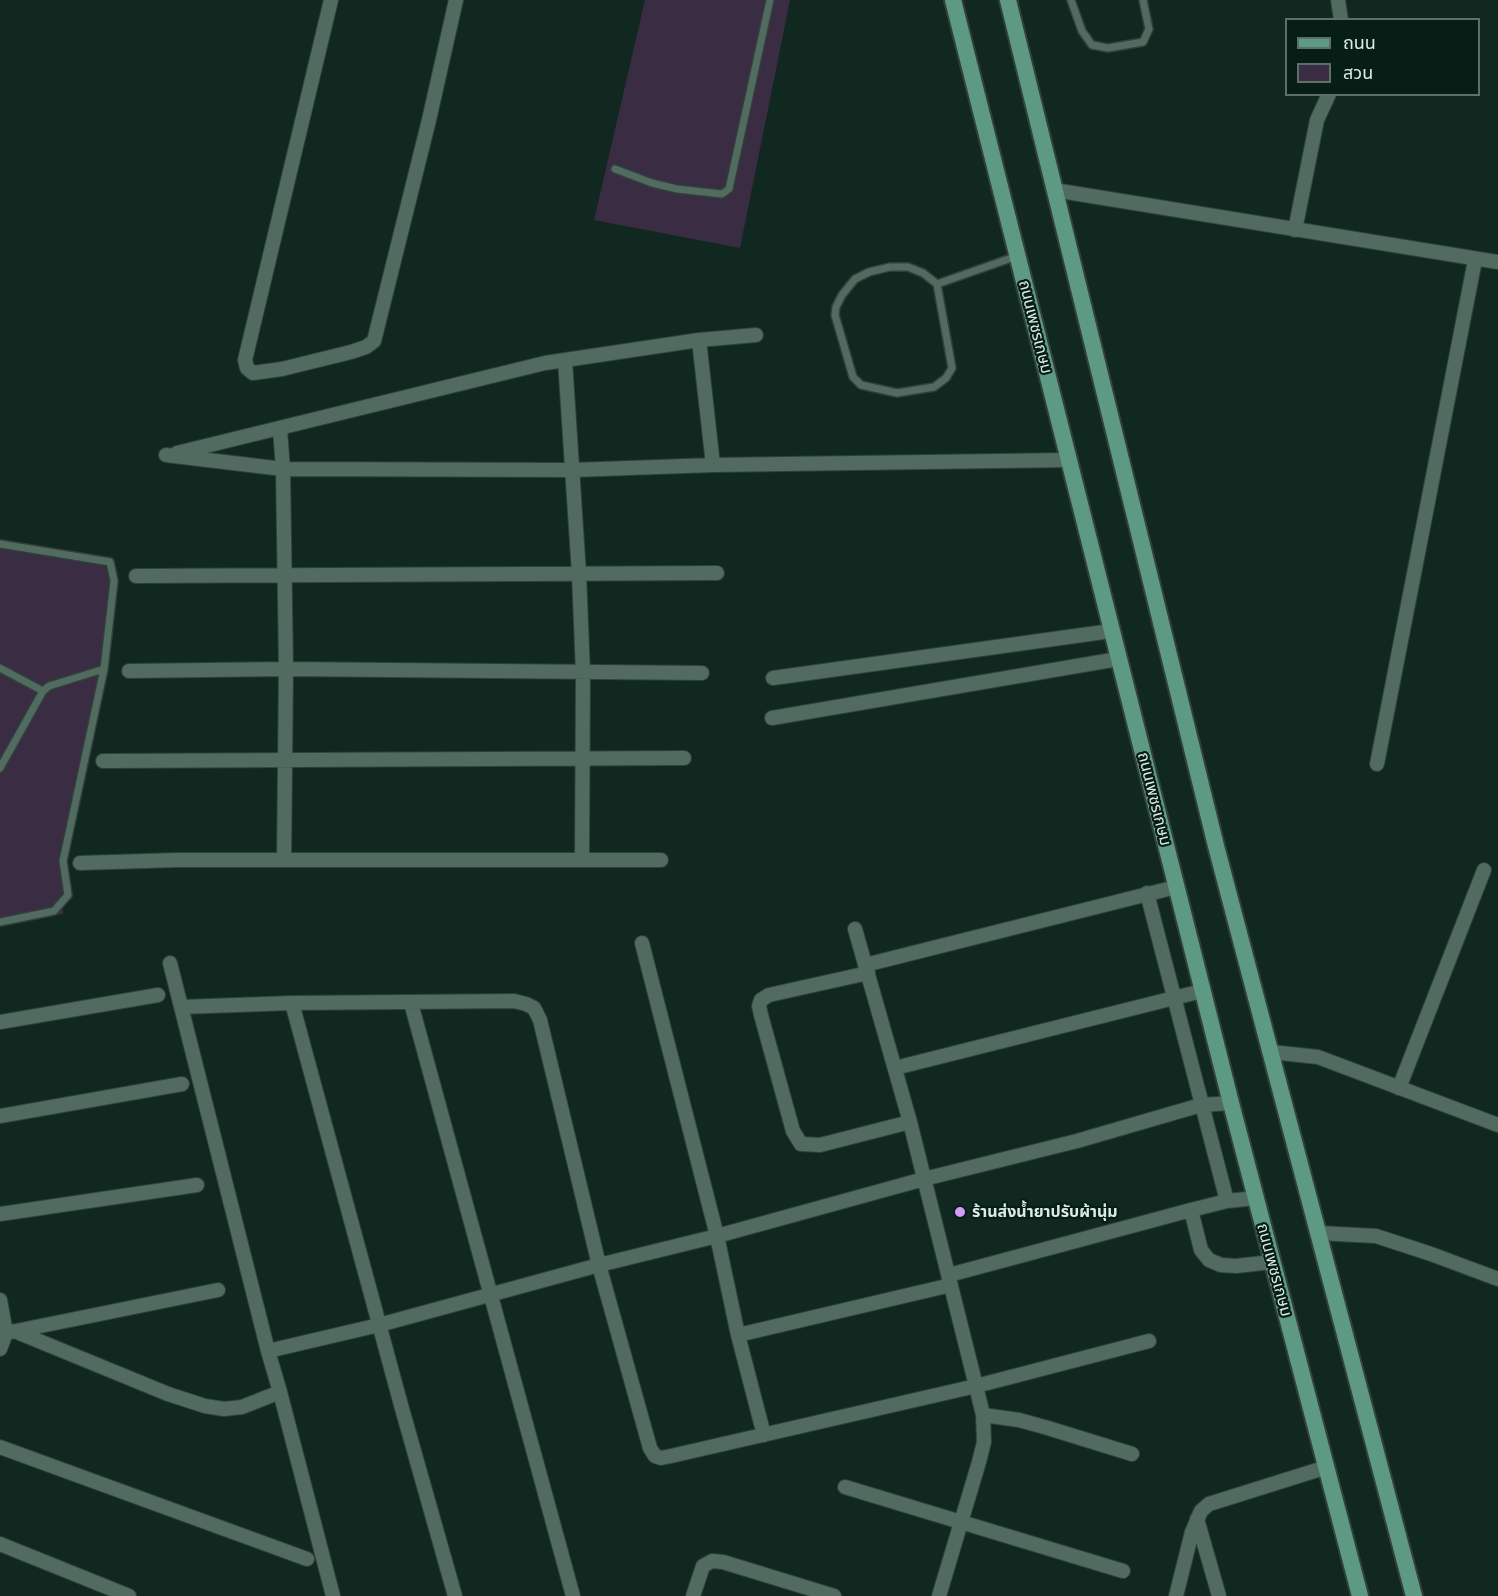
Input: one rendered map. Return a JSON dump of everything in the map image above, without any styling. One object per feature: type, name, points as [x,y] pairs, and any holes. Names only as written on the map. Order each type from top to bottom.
[{"type":"main road","name":"ถนนเพชรเกษม","points":[[954,0],[1202,991],[1360,1596]]},
{"type":"main road","points":[[1008,0],[1216,846],[1414,1596]]},
{"type":"street","points":[[331,0],[245,360],[247,368],[253,373],[282,369],[351,352],[366,347],[374,341],[429,120],[456,0]]},
{"type":"street","points":[[1338,0],[1341,18]]},
{"type":"street","points":[[1295,230],[1317,120],[1328,96]]},
{"type":"street","points":[[1054,190],[1498,262]]},
{"type":"street","points":[[1377,764],[1475,260]]},
{"type":"street","points":[[756,335],[699,340],[545,363],[166,456],[283,469],[573,470],[713,465],[1068,460]]},
{"type":"street","points":[[699,340],[713,465]]},
{"type":"street","points":[[565,360],[583,673],[582,860]]},
{"type":"street","points":[[280,429],[283,469],[286,669],[284,860]]},
{"type":"street","points":[[136,576],[717,573]]},
{"type":"street","points":[[773,678],[1111,631]]},
{"type":"street","points":[[772,718],[1118,658]]},
{"type":"street","points":[[129,671],[286,669],[702,673]]},
{"type":"street","points":[[103,761],[684,758]]},
{"type":"street","points":[[80,863],[284,860],[661,860]]},
{"type":"street","points":[[1399,1088],[1484,870]]},
{"type":"street","points":[[910,1122],[820,1145],[801,1144],[793,1131],[760,1015],[761,1000],[769,995],[1176,887]]},
{"type":"street","points":[[1147,893],[1227,1201]]},
{"type":"street","points":[[855,929],[910,1122],[983,1415],[984,1442],[939,1596]]},
{"type":"street","points":[[642,944],[717,1236],[738,1335],[764,1435]]},
{"type":"street","points":[[170,963],[268,1351],[333,1596]]},
{"type":"street","points":[[895,1068],[1202,991]]},
{"type":"street","points":[[0,1022],[158,995]]},
{"type":"street","points":[[181,1007],[292,1003],[411,1004],[514,1001],[534,1008],[540,1020],[599,1265],[650,1448],[655,1456],[661,1458],[671,1456],[976,1386],[1149,1341]]},
{"type":"street","points":[[292,1003],[455,1596]]},
{"type":"street","points":[[411,1004],[573,1596]]},
{"type":"street","points":[[1270,1052],[1318,1057],[1498,1125]]},
{"type":"street","points":[[0,1116],[182,1084]]},
{"type":"street","points":[[268,1351],[379,1325],[599,1265],[717,1236],[924,1179],[1077,1141],[1201,1105],[1231,1103]]},
{"type":"street","points":[[0,1214],[196,1185]]},
{"type":"street","points":[[738,1335],[950,1280],[1191,1210],[1227,1201],[1256,1198]]},
{"type":"street","points":[[1191,1210],[1201,1250],[1209,1260],[1221,1265],[1236,1266],[1272,1262]]},
{"type":"street","points":[[1319,1233],[1376,1236],[1498,1279]]},
{"type":"street","points":[[5,1341],[218,1290]]},
{"type":"street","points":[[0,1300],[5,1341]]},
{"type":"street","points":[[5,1341],[205,1407],[224,1409],[242,1407],[280,1392]]},
{"type":"street","points":[[983,1415],[1019,1420],[1132,1454]]},
{"type":"street","points":[[0,1447],[307,1559]]},
{"type":"street","points":[[1176,1596],[1197,1519],[1201,1511],[1209,1504],[1326,1467]]},
{"type":"street","points":[[845,1487],[1123,1571]]},
{"type":"street","points":[[1197,1519],[1219,1596]]},
{"type":"street","points":[[0,1544],[129,1596]]},
{"type":"street","points":[[693,1596],[703,1566],[712,1562],[723,1562],[834,1596]]},
{"type":"lane","points":[[615,169],[652,183],[677,189],[722,194],[729,189],[770,0]]},
{"type":"lane","points":[[1071,0],[1082,31],[1092,45],[1108,48],[1143,42],[1149,29],[1143,0]]},
{"type":"lane","points":[[937,284],[1018,256]]},
{"type":"lane","points":[[890,267],[908,267],[923,273],[937,284],[952,368],[946,378],[934,387],[897,393],[861,385],[853,376],[835,315],[842,295],[855,279],[868,272],[890,267]]},
{"type":"lane","points":[[0,544],[110,562],[114,581],[104,669],[63,861],[68,895],[54,910],[0,922]]},
{"type":"lane","points":[[0,668],[43,691]]},
{"type":"lane","points":[[0,768],[43,691],[49,686],[104,669]]},
{"type":"green space","points":[[645,0],[790,0],[740,248],[594,220]]},
{"type":"green space","points":[[0,541],[98,563],[111,570],[114,577],[100,692],[63,861],[63,914],[0,926]]},
{"type":"place","name":"ร้านส่งน้ำยาปรับผ้านุ่ม","points":[[960,1212]]}]
